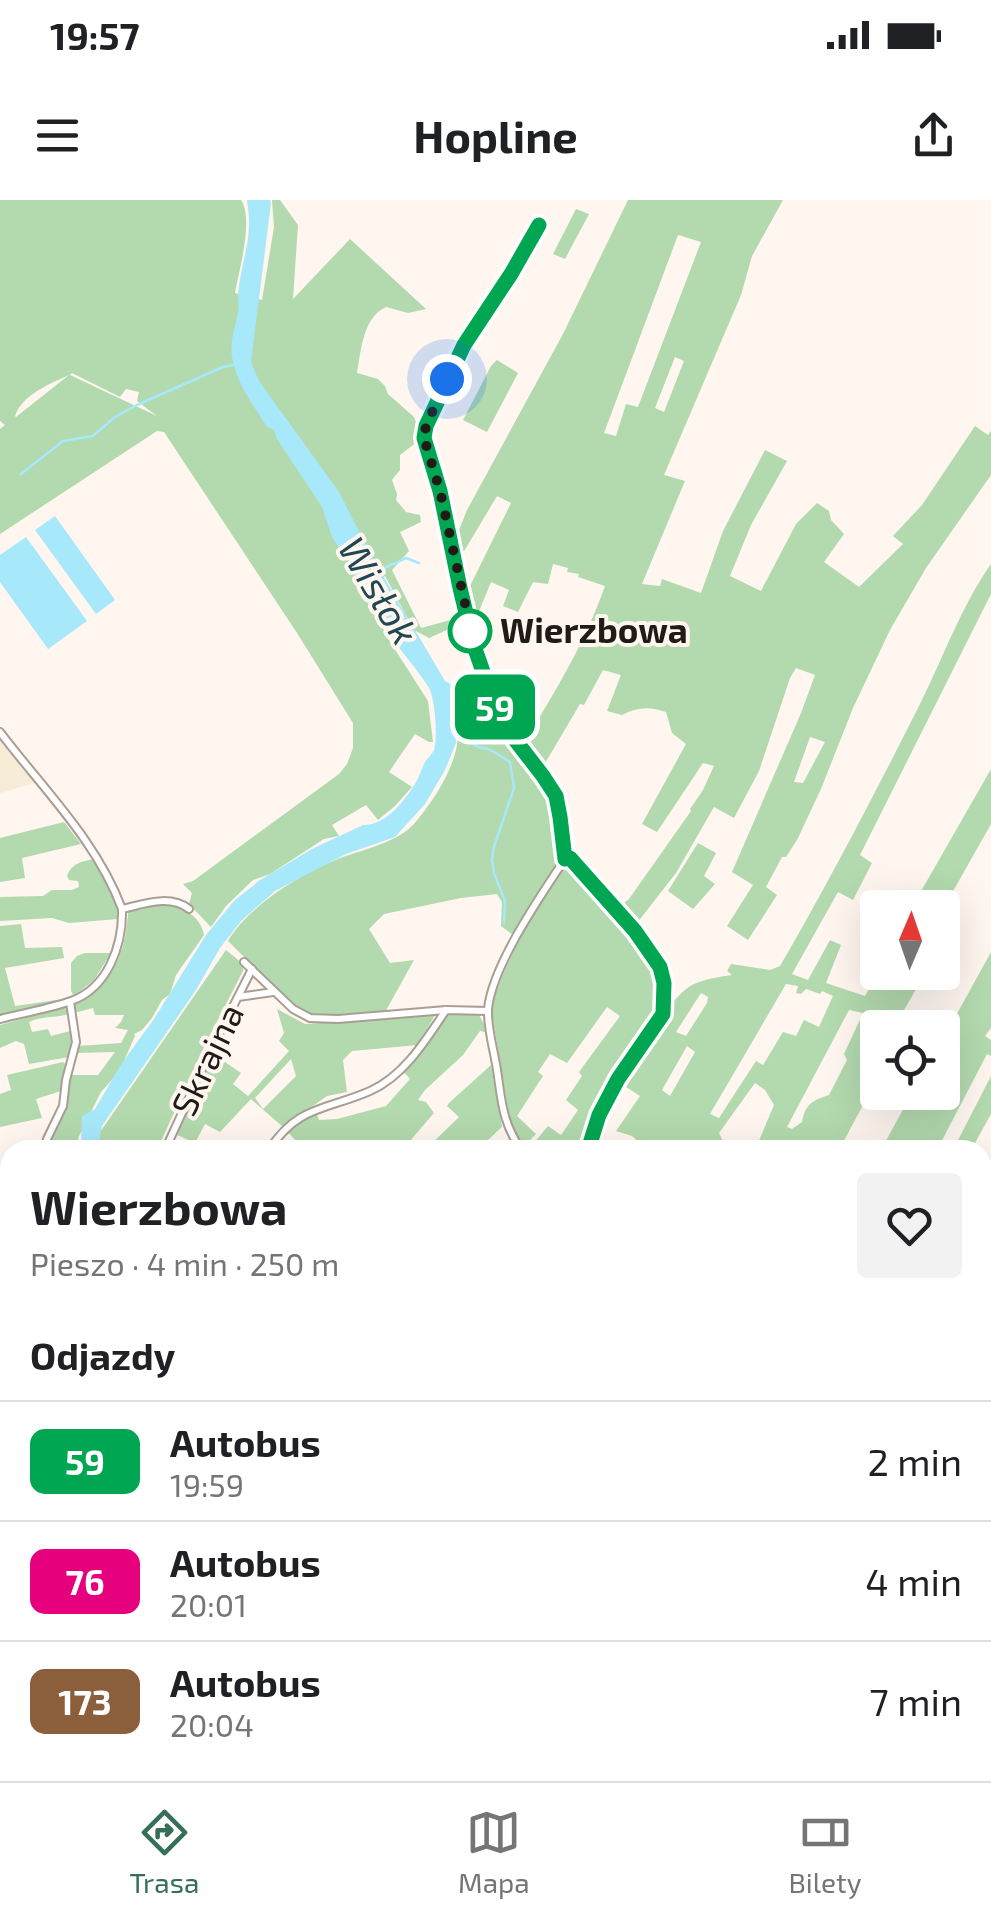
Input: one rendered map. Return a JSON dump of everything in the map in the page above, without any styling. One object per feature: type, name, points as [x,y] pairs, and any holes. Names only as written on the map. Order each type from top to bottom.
[{"type":"street","points":[[515,1140],[506,1123],[488,1011],[509,952],[565,859],[560,817],[556,796],[506,728],[495,706],[480,664],[438,480],[424,438],[464,345],[539,225]]},
{"type":"street","points":[[0,732],[96,853],[122,908],[121,933],[110,966],[87,992],[70,1001],[0,1019]]},
{"type":"street","points":[[565,859],[570,858],[635,931],[660,967],[664,983],[663,1014],[618,1079],[591,1140]]},
{"type":"street","points":[[122,908],[168,900],[189,910]]},
{"type":"street","points":[[244,962],[300,1014],[317,1019],[488,1011]]},
{"type":"street","name":"Skrajna","points":[[170,1140],[252,969]]},
{"type":"street","points":[[238,997],[274,992]]},
{"type":"street","points":[[47,1140],[63,1106],[76,1042],[70,1001]]},
{"type":"street","points":[[276,1140],[306,1113],[370,1091],[394,1074],[422,1046],[446,1010]]},
{"type":"shaded area","points":[[0,738],[34,781],[35,783],[0,793]]},
{"type":"green space","points":[[0,200],[241,200],[246,232],[235,293],[262,300],[274,227],[272,200],[280,200],[298,225],[293,299],[350,239],[426,309],[408,313],[386,307],[378,312],[364,336],[357,373],[378,379],[385,386],[388,394],[414,417],[422,438],[400,455],[400,470],[392,480],[396,500],[406,512],[420,515],[421,522],[400,532],[409,551],[392,570],[421,628],[458,618],[449,629],[429,638],[414,630],[385,576],[367,594],[387,637],[428,701],[433,742],[415,734],[389,772],[412,787],[395,806],[378,820],[366,805],[332,825],[339,836],[324,839],[270,874],[253,880],[211,927],[189,904],[192,893],[183,884],[193,881],[339,774],[353,748],[353,723],[164,432],[157,431],[0,534],[0,429],[5,425],[0,421]],"holes":[[[72,373],[120,397],[126,389],[139,392],[137,401],[157,416]],[[69,375],[16,417],[15,416],[30,396]]]},
{"type":"green space","points":[[628,200],[783,200],[752,256],[741,295],[664,475],[685,481],[642,584],[660,586],[662,579],[701,593],[723,531],[765,450],[787,461],[751,525],[730,576],[761,591],[796,524],[817,503],[829,511],[831,520],[844,534],[824,562],[859,587],[903,544],[893,536],[922,505],[975,426],[988,435],[991,431],[991,475],[926,568],[890,630],[797,840],[782,857],[766,887],[777,895],[748,940],[727,926],[753,885],[732,872],[815,675],[796,668],[790,678],[759,771],[734,818],[714,807],[676,873],[637,923],[630,924],[616,910],[629,899],[691,811],[714,766],[703,763],[657,832],[642,824],[686,744],[672,733],[666,712],[644,708],[622,715],[607,711],[621,675],[603,670],[541,770],[525,748],[518,728],[518,708],[539,718],[575,654],[605,586],[553,564],[548,584],[533,582],[518,612],[503,606],[509,590],[491,582],[473,626],[464,591],[511,503],[497,496],[457,563],[452,537],[563,334]],"holes":[[[678,235],[701,242],[638,407],[626,404],[616,436],[604,433]],[[675,357],[684,361],[664,412],[655,408]],[[810,737],[825,742],[803,783],[794,782]]]},
{"type":"green space","points":[[576,209],[589,214],[565,259],[553,254]]},
{"type":"green space","points":[[497,360],[518,373],[487,432],[463,420]]},
{"type":"green space","points":[[991,564],[991,594],[860,855],[872,863],[853,900],[838,892],[792,974],[808,980],[830,940],[841,945],[826,983],[865,996],[868,990],[916,990],[904,1010],[849,1010],[787,1127],[792,1129],[802,1122],[810,1104],[829,1095],[847,1060],[844,1054],[860,1019],[860,1110],[844,1140],[759,1140],[774,1105],[755,1083],[719,1133],[722,1140],[637,1140],[616,1131],[640,1096],[620,1083],[663,1015],[683,992],[701,981],[732,975],[727,971],[731,964],[770,970],[780,966]],"holes":[[[786,984],[798,986],[796,993],[806,989],[833,996],[819,1027],[804,1020],[796,1036],[783,1032],[763,1065],[756,1061],[719,1118],[710,1114]],[[701,993],[708,997],[686,1036],[676,1032]],[[687,1046],[695,1052],[670,1096],[662,1090]]]},
{"type":"green space","points":[[498,714],[513,744],[551,794],[561,849],[557,865],[513,935],[501,926],[502,902],[497,894],[384,914],[369,929],[390,963],[414,960],[384,1014],[306,1015],[228,941],[250,914],[300,877],[384,843],[413,825],[446,777],[460,722],[466,719],[479,730],[484,721]]},
{"type":"green space","points":[[991,769],[991,824],[954,890],[922,890]]},
{"type":"green space","points":[[64,822],[81,844],[22,858],[25,878],[0,882],[0,838]]},
{"type":"green space","points":[[698,843],[716,853],[704,876],[715,884],[693,909],[668,891]]},
{"type":"green space","points":[[95,859],[113,895],[118,919],[69,923],[52,918],[0,921],[0,897],[43,896],[52,890],[72,890],[79,887],[78,881],[67,876],[72,868]]},
{"type":"green space","points":[[566,866],[578,872],[643,944],[657,967],[660,999],[610,1071],[606,1080],[614,1085],[589,1140],[536,1140],[548,1126],[561,1135],[578,1110],[566,1100],[582,1076],[579,1072],[620,1016],[607,1007],[567,1063],[550,1054],[538,1072],[543,1076],[517,1116],[536,1134],[530,1140],[520,1140],[509,1116],[493,1001],[524,931]]},
{"type":"green space","points":[[158,904],[173,906],[198,922],[204,935],[176,975],[170,994],[142,1030],[134,1034],[119,1072],[101,1092],[78,1140],[48,1140],[65,1104],[69,1075],[98,1075],[115,1052],[76,1053],[78,1046],[121,1043],[128,1030],[115,1028],[124,1015],[95,1015],[93,1008],[74,1013],[74,1005],[100,987],[112,971],[124,942],[129,909]]},
{"type":"green space","points":[[21,924],[25,948],[62,947],[64,958],[5,968],[15,1006],[63,999],[0,1017],[0,926]]},
{"type":"green space","points":[[226,950],[243,964],[243,971],[162,1140],[98,1140]]},
{"type":"green space","points":[[991,952],[991,1028],[985,1036],[991,1040],[991,1056],[987,1054],[960,1106],[959,1010]]},
{"type":"green space","points":[[85,953],[111,953],[94,980],[74,996],[71,963]]},
{"type":"green space","points":[[65,1007],[69,1014],[29,1022],[32,1032],[48,1029],[51,1036],[74,1030],[69,1057],[29,1064],[24,1044],[16,1041],[0,1048],[0,1025]]},
{"type":"green space","points":[[277,1009],[305,1024],[435,1015],[418,1045],[352,1051],[343,1060],[347,1092],[327,1096],[283,1127],[251,1099],[220,1132],[205,1124],[197,1140],[175,1134],[212,1053],[241,1073],[233,1084],[248,1096],[289,1051],[279,1041],[284,1033]],"holes":[[[291,1059],[296,1076],[263,1109],[255,1098]]]},
{"type":"green space","points":[[448,1013],[478,1013],[485,1032],[480,1031],[463,1055],[418,1100],[426,1102],[434,1113],[411,1140],[295,1140],[287,1131],[316,1112],[319,1120],[337,1119],[386,1106],[410,1079],[402,1070]]},
{"type":"green space","points":[[63,1062],[68,1066],[64,1090],[36,1099],[42,1118],[0,1127],[0,1094],[11,1090],[7,1075]]},
{"type":"green space","points":[[491,1065],[502,1127],[488,1140],[435,1140],[459,1117],[447,1106]]},
{"type":"green space","points":[[991,1076],[991,1114],[977,1140],[958,1140]]},
{"type":"green space","points":[[903,1110],[958,1110],[942,1140],[886,1140]]},
{"type":"water","name":"Wisłok","points":[[247,200],[270,200],[251,362],[259,381],[339,492],[372,557],[445,681],[452,685],[456,743],[425,804],[395,837],[346,854],[275,891],[242,920],[102,1126],[99,1140],[81,1140],[82,1116],[95,1109],[206,935],[234,901],[260,880],[312,849],[391,814],[413,787],[435,744],[429,688],[388,631],[332,537],[322,507],[237,376],[232,347],[249,213]]},
{"type":"water","points":[[55,516],[115,600],[96,614],[35,530]]},
{"type":"water","points":[[26,537],[87,621],[48,649],[0,582],[0,555]]},
{"type":"waterway","points":[[21,474],[63,441],[93,436],[137,405],[234,365]]},
{"type":"waterway","name":"Wisłok","points":[[380,570],[406,558],[419,563]]},
{"type":"waterway","points":[[452,731],[510,762],[514,788],[492,859],[505,901],[504,923]]},
{"type":"bus line","name":"59","points":[[539,225],[464,345],[424,438],[435,470],[474,646],[495,706],[516,744],[556,796],[565,859],[570,858],[635,931],[660,967],[664,983],[663,1014],[618,1079],[590,1140]]},
{"type":"place","name":"Wierzbowa","points":[[470,631]]},
{"type":"route","points":[[447,379],[424,438],[435,470],[472,635],[470,631]]}]
